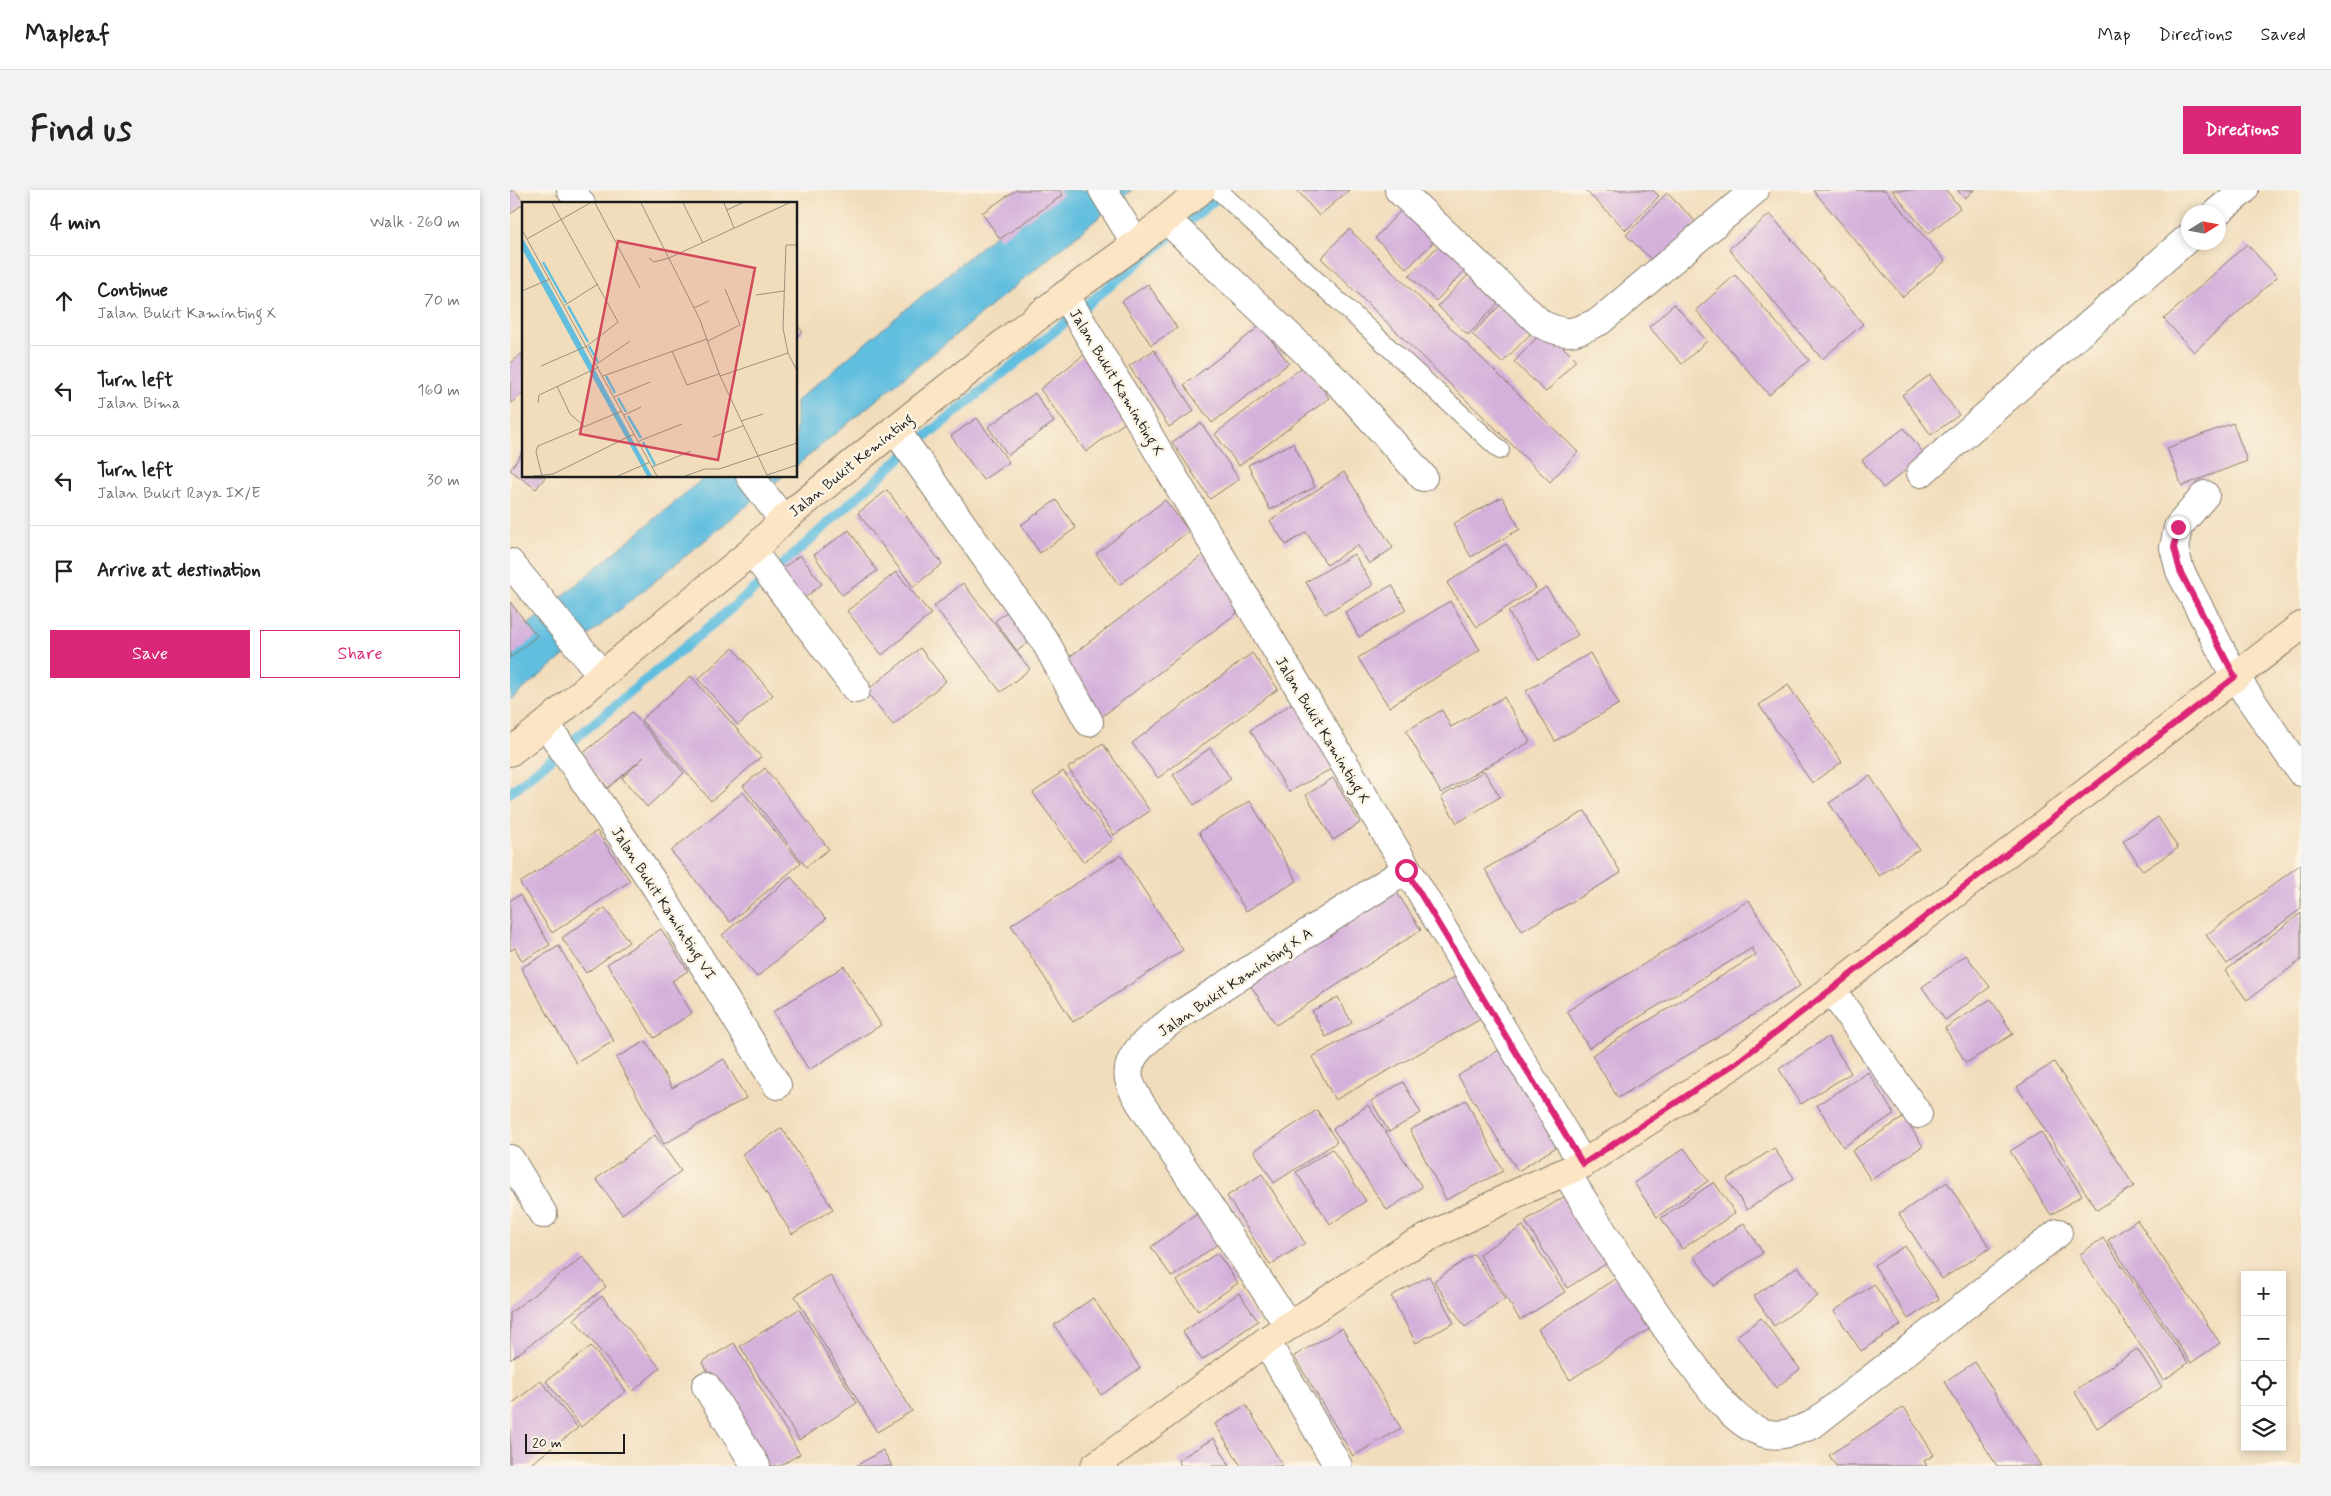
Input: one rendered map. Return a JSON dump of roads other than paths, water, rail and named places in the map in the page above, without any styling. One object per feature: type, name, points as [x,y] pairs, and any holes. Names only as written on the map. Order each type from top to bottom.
[{"type":"street","points":[[571,190],[580,202]]},
{"type":"street","points":[[589,202],[593,190]]},
{"type":"street","name":"Jalan Bukit Keminting","points":[[510,752],[752,551],[783,520],[1065,295],[1167,220],[1201,190]]},
{"type":"street","points":[[1399,190],[1541,324],[1561,333],[1576,332],[1600,321],[1755,190]]},
{"type":"street","points":[[2226,205],[2244,190]]},
{"type":"street","points":[[1109,198],[1136,244]]},
{"type":"street","points":[[1167,220],[1350,395],[1423,477]]},
{"type":"street","points":[[1921,473],[2181,244]]},
{"type":"street","name":"Jalan Bukit Kaminting X","points":[[1065,295],[1406,870],[1574,1168],[1615,1253],[1662,1324],[1719,1398],[1739,1419],[1764,1433],[1789,1434],[1812,1425],[2058,1233]]},
{"type":"street","points":[[895,429],[1046,643],[1089,722]]},
{"type":"street","points":[[756,485],[783,520]]},
{"type":"street","points":[[2205,495],[2178,527],[2174,548],[2180,571],[2235,677],[2301,772]]},
{"type":"street","points":[[752,551],[856,689]]},
{"type":"street","points":[[510,563],[546,610],[602,675]]},
{"type":"street","points":[[1095,1466],[1266,1341],[1407,1248],[1519,1192],[1574,1168],[1736,1063],[2301,626]]},
{"type":"street","name":"Jalan Bukit Kaminting VI","points":[[546,724],[656,887],[777,1085]]},
{"type":"street","name":"Jalan Bukit Kaminting X A","points":[[1289,1326],[1141,1104],[1129,1080],[1130,1064],[1140,1048],[1173,1019],[1406,870]]},
{"type":"street","points":[[1832,989],[1918,1114]]},
{"type":"street","points":[[510,1159],[543,1214]]},
{"type":"street","points":[[1266,1341],[1338,1466]]},
{"type":"street","points":[[706,1386],[756,1466]]},
{"type":"lane","points":[[1218,190],[1500,450]]},
{"type":"water","points":[[1049,190],[1132,190],[798,464],[798,399]]},
{"type":"water","points":[[704,478],[781,478],[510,700],[510,640]]},
{"type":"waterway","points":[[510,793],[770,576],[909,450],[1226,191]]}]
